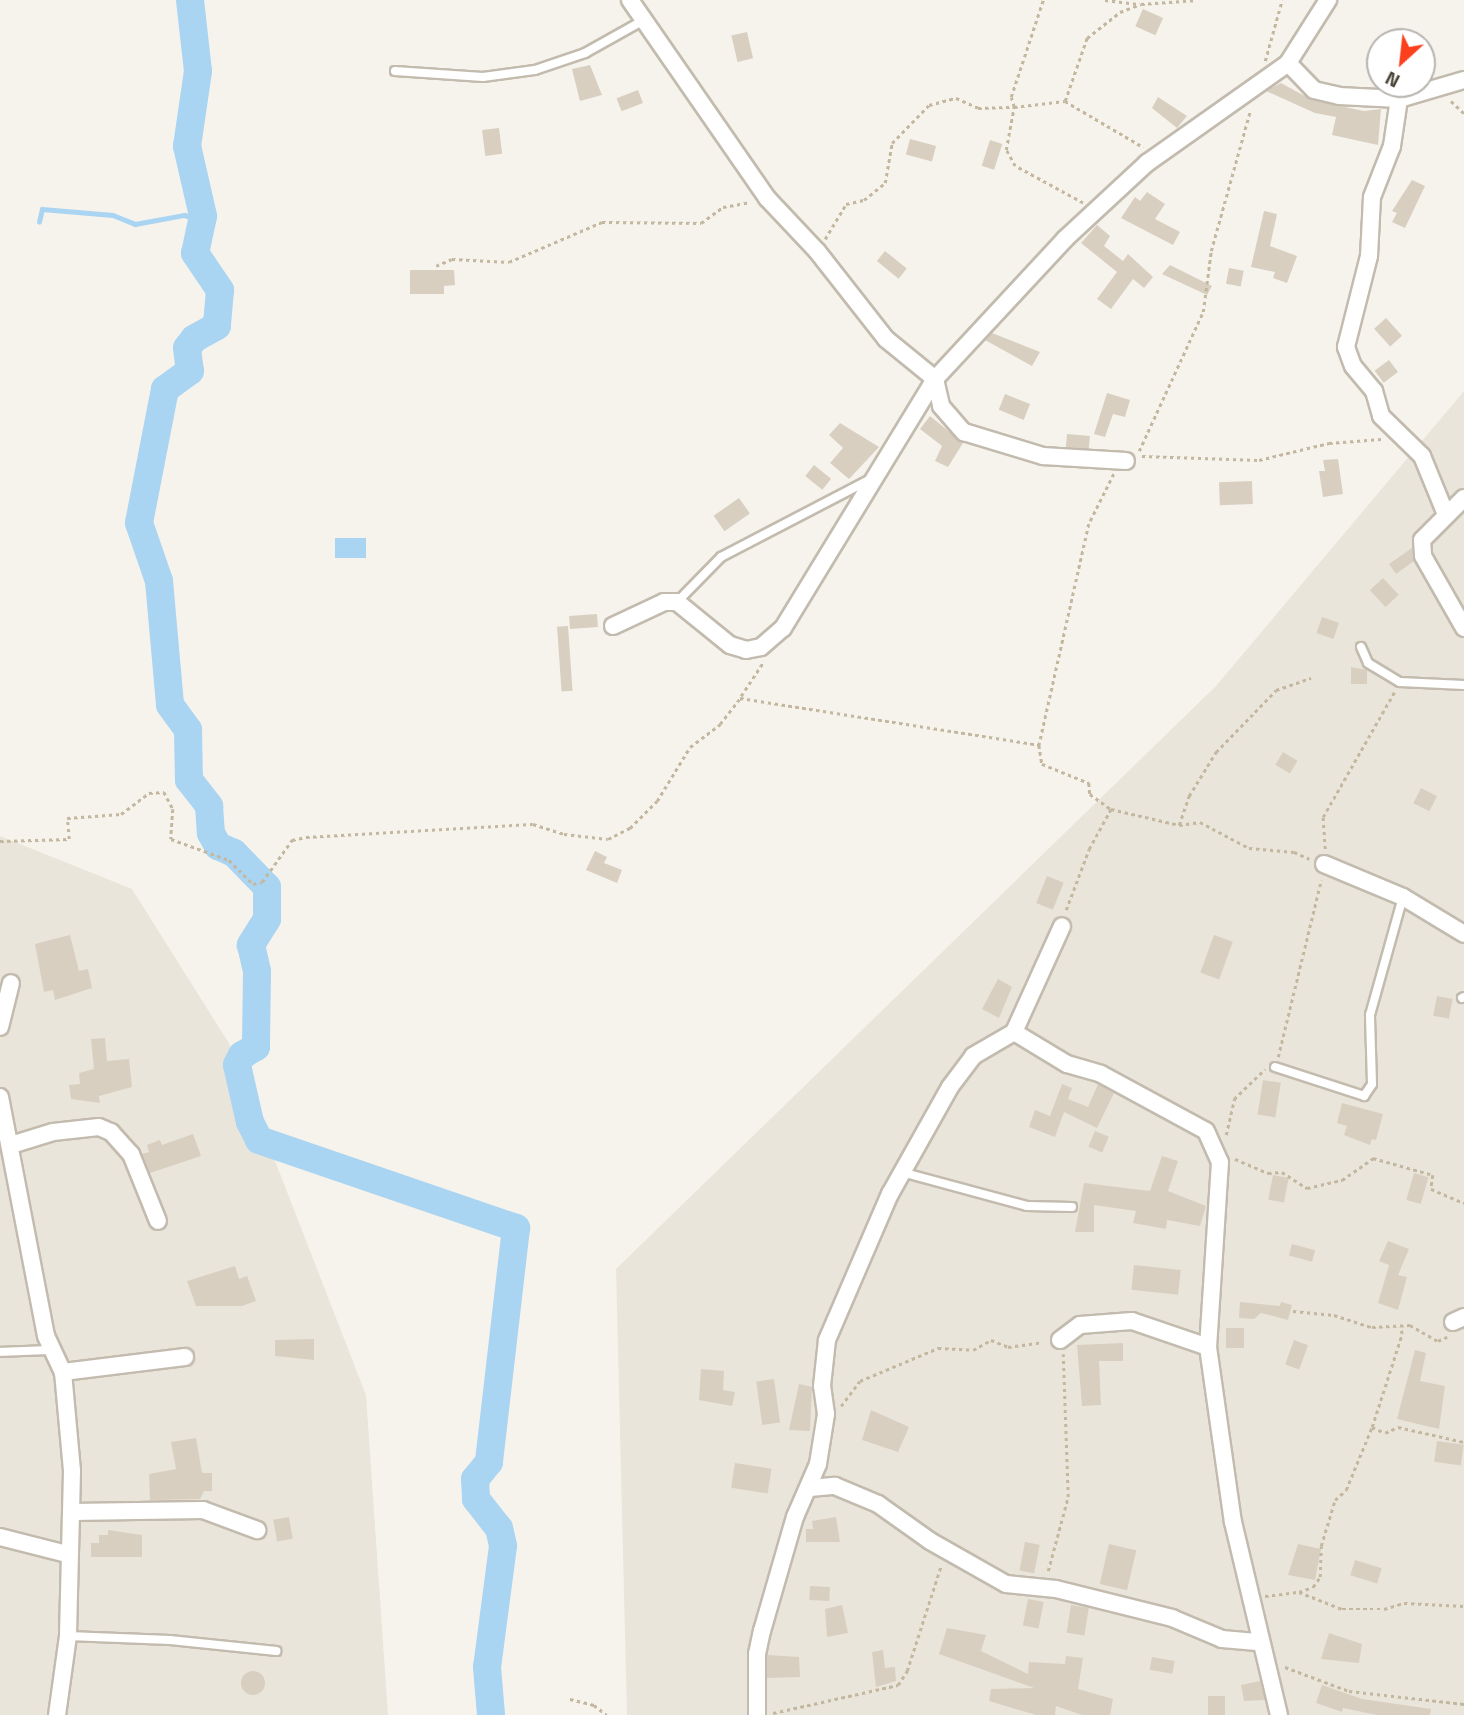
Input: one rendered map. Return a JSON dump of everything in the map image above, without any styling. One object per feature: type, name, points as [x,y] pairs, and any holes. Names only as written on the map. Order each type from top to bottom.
[{"type":"street","points":[[630,0],[767,198],[817,251],[886,339],[935,379],[941,406],[964,432],[1043,456],[1131,458]]},
{"type":"street","points":[[613,626],[664,602],[677,602],[730,645],[746,650],[761,647],[796,612],[832,544],[935,379],[1065,239],[1160,152],[1258,81],[1288,63],[1328,0]]},
{"type":"street","points":[[1288,63],[1314,90],[1399,99],[1441,90],[1464,80]]},
{"type":"street","points":[[1399,99],[1392,146],[1372,197],[1369,256],[1346,347],[1353,366],[1374,391],[1381,416],[1422,456],[1445,512]]},
{"type":"street","points":[[1464,498],[1445,512],[1422,540],[1423,556],[1464,628]]},
{"type":"street","points":[[1324,864],[1403,897],[1464,934]]},
{"type":"street","points":[[764,1714],[757,1654],[796,1517],[810,1488],[826,1414],[822,1387],[827,1340],[876,1224],[962,1070],[985,1046],[1014,1032],[1062,926]]},
{"type":"street","points":[[0,1027],[11,984]]},
{"type":"street","points":[[1014,1032],[1067,1064],[1101,1074],[1206,1131],[1220,1162],[1208,1347],[1233,1521],[1250,1605],[1279,1715]]},
{"type":"street","points":[[0,1097],[52,1350],[63,1372],[72,1512],[67,1554],[68,1636],[57,1715]]},
{"type":"street","points":[[10,1145],[32,1135],[73,1129],[99,1128],[111,1132],[131,1154],[158,1221]]},
{"type":"street","points":[[1060,1340],[1080,1325],[1132,1321],[1208,1347]]},
{"type":"street","points":[[63,1372],[186,1357]]},
{"type":"street","points":[[810,1488],[835,1486],[878,1504],[946,1550],[1006,1584],[1056,1589],[1172,1618],[1222,1639],[1260,1642]]},
{"type":"street","points":[[72,1512],[202,1510],[257,1530]]},
{"type":"street","points":[[0,1537],[67,1554]]},
{"type":"lane","points":[[395,71],[483,77],[535,70],[585,53],[642,21]]},
{"type":"lane","points":[[677,602],[721,556],[877,475]]},
{"type":"lane","points":[[1361,647],[1368,663],[1401,682],[1464,685]]},
{"type":"lane","points":[[1275,1067],[1364,1096],[1372,1084],[1370,1015],[1403,897]]},
{"type":"lane","points":[[905,1173],[1027,1206],[1072,1207]]},
{"type":"lane","points":[[0,1352],[52,1350]]},
{"type":"lane","points":[[68,1636],[170,1640],[276,1651]]},
{"type":"path","points":[[1043,0],[1011,97],[1014,107],[1006,150],[1015,166],[1097,211]]},
{"type":"path","points":[[1105,0],[1141,5],[1197,0]]},
{"type":"path","points":[[1282,0],[1211,251],[1203,312],[1131,458],[1115,472],[1089,524],[1039,745],[1042,764],[1088,783],[1090,794],[1111,809],[1179,825],[1200,822],[1249,848],[1294,852],[1324,864]]},
{"type":"path","points":[[1065,101],[1087,38],[1120,12],[1141,5]]},
{"type":"path","points":[[1441,90],[1464,113]]},
{"type":"path","points":[[817,251],[846,204],[864,200],[885,183],[892,143],[929,105],[956,98],[978,108],[1065,101],[1126,140],[1160,152]]},
{"type":"path","points":[[436,266],[453,259],[509,262],[603,222],[701,223],[723,207],[767,198]]},
{"type":"path","points":[[1131,458],[1259,460],[1329,443],[1402,437]]},
{"type":"path","points":[[1179,825],[1189,796],[1216,752],[1276,690],[1311,678]]},
{"type":"path","points":[[1226,1137],[1234,1099],[1259,1070],[1275,1067],[1310,941],[1324,864],[1323,817],[1401,682]]},
{"type":"path","points":[[0,841],[69,839],[68,818],[121,814],[149,793],[164,792],[173,809],[171,839],[229,860],[253,884],[262,881],[292,840],[306,837],[533,824],[564,834],[608,839],[631,828],[657,801],[690,747],[720,724],[740,698],[1039,745]]},
{"type":"path","points":[[1062,926],[1089,849],[1111,809]]},
{"type":"path","points":[[1220,1162],[1227,1156],[1268,1173],[1282,1172],[1307,1188],[1342,1180],[1373,1158],[1433,1175],[1431,1189],[1464,1203]]},
{"type":"path","points":[[1293,1311],[1334,1315],[1372,1327],[1410,1325],[1438,1341],[1446,1337],[1459,1319]]},
{"type":"path","points":[[1250,1605],[1268,1594],[1299,1592],[1313,1587],[1320,1577],[1321,1546],[1335,1500],[1346,1490],[1372,1427],[1402,1334],[1400,1327]]},
{"type":"path","points":[[826,1414],[854,1395],[860,1381],[939,1348],[973,1350],[991,1340],[1008,1347],[1060,1340],[1069,1449],[1065,1520],[1047,1573],[1056,1589]]},
{"type":"path","points":[[1372,1427],[1385,1433],[1398,1427],[1464,1442]]},
{"type":"path","points":[[764,1714],[898,1685],[907,1671],[946,1550]]},
{"type":"path","points":[[1299,1592],[1342,1609],[1384,1609],[1404,1603],[1464,1606]]},
{"type":"path","points":[[1265,1660],[1349,1691],[1464,1704]]},
{"type":"path","points":[[570,1699],[594,1705],[607,1715]]},
{"type":"shaded area","points":[[1464,391],[1464,1715],[627,1715],[616,1269],[1216,686]]},
{"type":"shaded area","points":[[0,836],[132,889],[230,1045],[366,1395],[388,1715],[0,1715]]},
{"type":"water","points":[[335,538],[366,538],[366,558],[335,558]]},
{"type":"building","points":[[1143,9],[1163,18],[1155,35],[1135,26]]},
{"type":"building","points":[[747,32],[753,58],[737,62],[731,36]]},
{"type":"building","points":[[590,65],[602,95],[580,101],[572,69]]},
{"type":"building","points":[[1281,83],[1312,100],[1364,111],[1381,109],[1378,145],[1332,135],[1336,117],[1315,113],[1266,91]]},
{"type":"building","points":[[638,90],[643,103],[622,111],[617,98]]},
{"type":"building","points":[[1158,97],[1187,116],[1177,128],[1152,108]]},
{"type":"building","points":[[499,128],[502,154],[485,156],[482,130]]},
{"type":"building","points":[[910,139],[936,146],[932,161],[906,154]]},
{"type":"building","points":[[990,140],[1002,144],[994,170],[982,166]]},
{"type":"building","points":[[1412,180],[1425,186],[1405,228],[1392,222],[1397,213],[1392,211]]},
{"type":"building","points":[[1147,192],[1165,204],[1155,219],[1180,232],[1173,245],[1121,218],[1135,197],[1140,201]]},
{"type":"building","points":[[1264,211],[1277,214],[1270,246],[1297,256],[1287,283],[1273,278],[1275,272],[1251,267]]},
{"type":"building","points":[[1097,225],[1110,236],[1104,246],[1123,261],[1128,254],[1153,277],[1144,288],[1133,279],[1111,309],[1097,299],[1117,272],[1081,243]]},
{"type":"building","points":[[885,251],[907,269],[899,279],[877,261]]},
{"type":"building","points":[[1170,265],[1212,286],[1207,295],[1162,274]]},
{"type":"building","points":[[1229,268],[1244,271],[1241,287],[1226,284]]},
{"type":"building","points":[[410,270],[454,270],[455,285],[444,286],[444,294],[410,294]]},
{"type":"building","points":[[1386,318],[1402,336],[1390,347],[1374,329]]},
{"type":"building","points":[[992,333],[1040,352],[1032,366],[985,340]]},
{"type":"building","points":[[1389,360],[1398,372],[1384,383],[1375,371]]},
{"type":"building","points":[[1107,393],[1130,400],[1125,417],[1113,414],[1105,437],[1094,434]]},
{"type":"building","points":[[1005,394],[1030,404],[1024,420],[999,410]]},
{"type":"building","points":[[930,416],[963,443],[948,467],[935,461],[942,446],[920,429]]},
{"type":"building","points":[[840,423],[879,447],[849,479],[830,463],[843,448],[829,435]]},
{"type":"building","points":[[1067,434],[1090,436],[1089,449],[1066,447]]},
{"type":"building","points":[[1338,459],[1343,494],[1323,497],[1319,471],[1325,471],[1323,460]]},
{"type":"building","points":[[814,465],[831,479],[822,490],[805,476]]},
{"type":"building","points":[[1252,481],[1253,504],[1220,505],[1219,482]]},
{"type":"building","points":[[739,498],[750,514],[725,531],[714,516]]},
{"type":"building","points":[[1412,548],[1414,561],[1396,574],[1389,564]]},
{"type":"building","points":[[1383,578],[1399,595],[1386,607],[1370,590]]},
{"type":"building","points":[[597,614],[598,627],[570,629],[569,616]]},
{"type":"building","points":[[1322,617],[1339,623],[1333,639],[1316,633]]},
{"type":"building","points":[[568,626],[573,691],[562,692],[557,627]]},
{"type":"building","points":[[1351,667],[1367,670],[1367,684],[1351,684]]},
{"type":"building","points":[[1283,752],[1298,761],[1290,774],[1275,765]]},
{"type":"building","points":[[1421,788],[1437,796],[1429,811],[1413,803]]},
{"type":"building","points":[[595,851],[607,857],[604,863],[622,870],[617,883],[586,870]]},
{"type":"building","points":[[1047,876],[1064,883],[1053,910],[1036,903]]},
{"type":"building","points":[[70,935],[79,971],[88,969],[92,988],[55,1000],[53,990],[44,992],[35,944]]},
{"type":"building","points":[[1214,935],[1233,942],[1219,979],[1200,973]]},
{"type":"building","points":[[998,979],[1012,987],[999,1018],[982,1009]]},
{"type":"building","points":[[1437,996],[1453,999],[1449,1019],[1433,1016]]},
{"type":"building","points":[[105,1038],[107,1061],[129,1059],[132,1087],[99,1096],[100,1103],[71,1099],[69,1085],[80,1084],[79,1073],[94,1069],[91,1039]]},
{"type":"building","points":[[1263,1080],[1281,1083],[1275,1117],[1258,1115]]},
{"type":"building","points":[[1062,1084],[1072,1088],[1068,1099],[1088,1107],[1098,1084],[1114,1093],[1097,1128],[1064,1112],[1055,1137],[1029,1127],[1035,1110],[1050,1116]]},
{"type":"building","points":[[1342,1103],[1383,1114],[1376,1140],[1372,1139],[1370,1145],[1344,1135],[1347,1126],[1337,1123]]},
{"type":"building","points":[[1095,1131],[1109,1137],[1102,1153],[1088,1147]]},
{"type":"building","points":[[193,1134],[201,1156],[150,1173],[142,1154],[149,1152],[147,1145],[160,1140],[162,1145]]},
{"type":"building","points":[[1162,1156],[1178,1161],[1168,1191],[1206,1206],[1200,1226],[1167,1220],[1166,1229],[1133,1223],[1136,1211],[1094,1205],[1094,1232],[1075,1232],[1084,1183],[1150,1191]]},
{"type":"building","points":[[1414,1173],[1428,1177],[1421,1204],[1406,1200]]},
{"type":"building","points":[[1273,1175],[1289,1178],[1284,1203],[1268,1200]]},
{"type":"building","points":[[1388,1241],[1409,1249],[1398,1275],[1407,1277],[1398,1310],[1378,1303],[1389,1265],[1379,1261]]},
{"type":"building","points":[[1292,1244],[1315,1250],[1312,1262],[1289,1256]]},
{"type":"building","points":[[1134,1265],[1181,1270],[1178,1295],[1131,1290]]},
{"type":"building","points":[[235,1266],[239,1279],[247,1276],[256,1301],[242,1306],[196,1306],[187,1281]]},
{"type":"building","points":[[1240,1302],[1280,1306],[1281,1302],[1292,1305],[1288,1320],[1261,1313],[1254,1319],[1239,1318]]},
{"type":"building","points":[[1226,1328],[1244,1328],[1244,1348],[1226,1348]]},
{"type":"building","points":[[314,1339],[314,1360],[275,1356],[275,1340]]},
{"type":"building","points":[[1294,1340],[1308,1345],[1299,1370],[1285,1364]]},
{"type":"building","points":[[1123,1343],[1123,1361],[1099,1361],[1101,1405],[1082,1406],[1077,1345]]},
{"type":"building","points":[[1415,1350],[1426,1353],[1420,1381],[1445,1386],[1439,1429],[1397,1419]]},
{"type":"building","points":[[701,1369],[724,1371],[723,1390],[735,1392],[732,1406],[699,1400]]},
{"type":"building","points":[[774,1379],[780,1423],[762,1425],[756,1382]]},
{"type":"building","points":[[799,1384],[812,1387],[810,1431],[789,1430]]},
{"type":"building","points":[[871,1410],[909,1427],[898,1452],[862,1440]]},
{"type":"building","points":[[196,1438],[202,1473],[212,1473],[212,1491],[204,1491],[200,1499],[150,1500],[149,1474],[176,1469],[171,1442]]},
{"type":"building","points":[[1437,1441],[1464,1445],[1461,1466],[1434,1462]]},
{"type":"building","points":[[735,1463],[772,1469],[768,1493],[731,1488]]},
{"type":"building","points":[[289,1517],[293,1539],[277,1541],[273,1520]]},
{"type":"building","points":[[836,1517],[840,1542],[806,1542],[806,1529],[813,1529],[812,1521]]},
{"type":"building","points":[[108,1530],[142,1535],[142,1557],[91,1557],[91,1543],[99,1543],[99,1535],[108,1535]]},
{"type":"building","points":[[1025,1542],[1040,1545],[1034,1573],[1019,1570]]},
{"type":"building","points":[[1109,1544],[1136,1550],[1127,1590],[1100,1584]]},
{"type":"building","points":[[1298,1544],[1321,1549],[1315,1580],[1288,1575]]},
{"type":"building","points":[[1355,1560],[1382,1568],[1377,1583],[1350,1575]]},
{"type":"building","points":[[810,1586],[830,1587],[829,1601],[809,1600]]},
{"type":"building","points":[[1028,1599],[1044,1602],[1039,1629],[1023,1626]]},
{"type":"building","points":[[842,1605],[848,1633],[827,1637],[825,1609]]},
{"type":"building","points":[[1071,1605],[1089,1608],[1084,1635],[1067,1633]]},
{"type":"building","points":[[947,1628],[986,1635],[981,1651],[1028,1674],[1029,1662],[1065,1664],[1066,1656],[1083,1658],[1078,1689],[1113,1699],[1110,1715],[1082,1715],[1056,1706],[1055,1715],[1036,1715],[989,1701],[991,1689],[1034,1688],[939,1654]]},
{"type":"building","points":[[1329,1633],[1362,1644],[1359,1663],[1321,1659]]},
{"type":"building","points":[[883,1650],[885,1668],[895,1667],[896,1681],[876,1687],[872,1652]]},
{"type":"building","points":[[767,1655],[799,1657],[800,1677],[767,1678]]},
{"type":"building","points":[[1152,1657],[1175,1661],[1172,1674],[1150,1670]]},
{"type":"building","points":[[253,1671],[261,1675],[265,1683],[261,1691],[253,1695],[245,1691],[241,1683],[245,1675]]},
{"type":"building","points":[[1260,1681],[1265,1700],[1244,1701],[1241,1685]]},
{"type":"building","points":[[1322,1685],[1362,1699],[1431,1709],[1430,1715],[1377,1715],[1343,1708],[1342,1712],[1316,1703]]},
{"type":"building","points":[[1208,1696],[1225,1696],[1225,1715],[1208,1715]]},
{"type":"waterway","points":[[190,0],[198,71],[187,146],[203,216],[195,253],[220,290],[217,326],[194,339],[187,348],[190,371],[165,389],[139,523],[159,581],[170,705],[188,730],[189,780],[209,806],[211,833],[218,846],[234,853],[267,887],[267,919],[251,945],[257,971],[256,1047],[242,1055],[237,1065],[250,1122],[259,1140],[516,1228],[489,1462],[475,1479],[476,1499],[499,1528],[503,1546],[487,1667],[491,1715]]},
{"type":"waterway","points":[[39,222],[42,209],[113,215],[135,224],[184,215],[203,220]]}]
